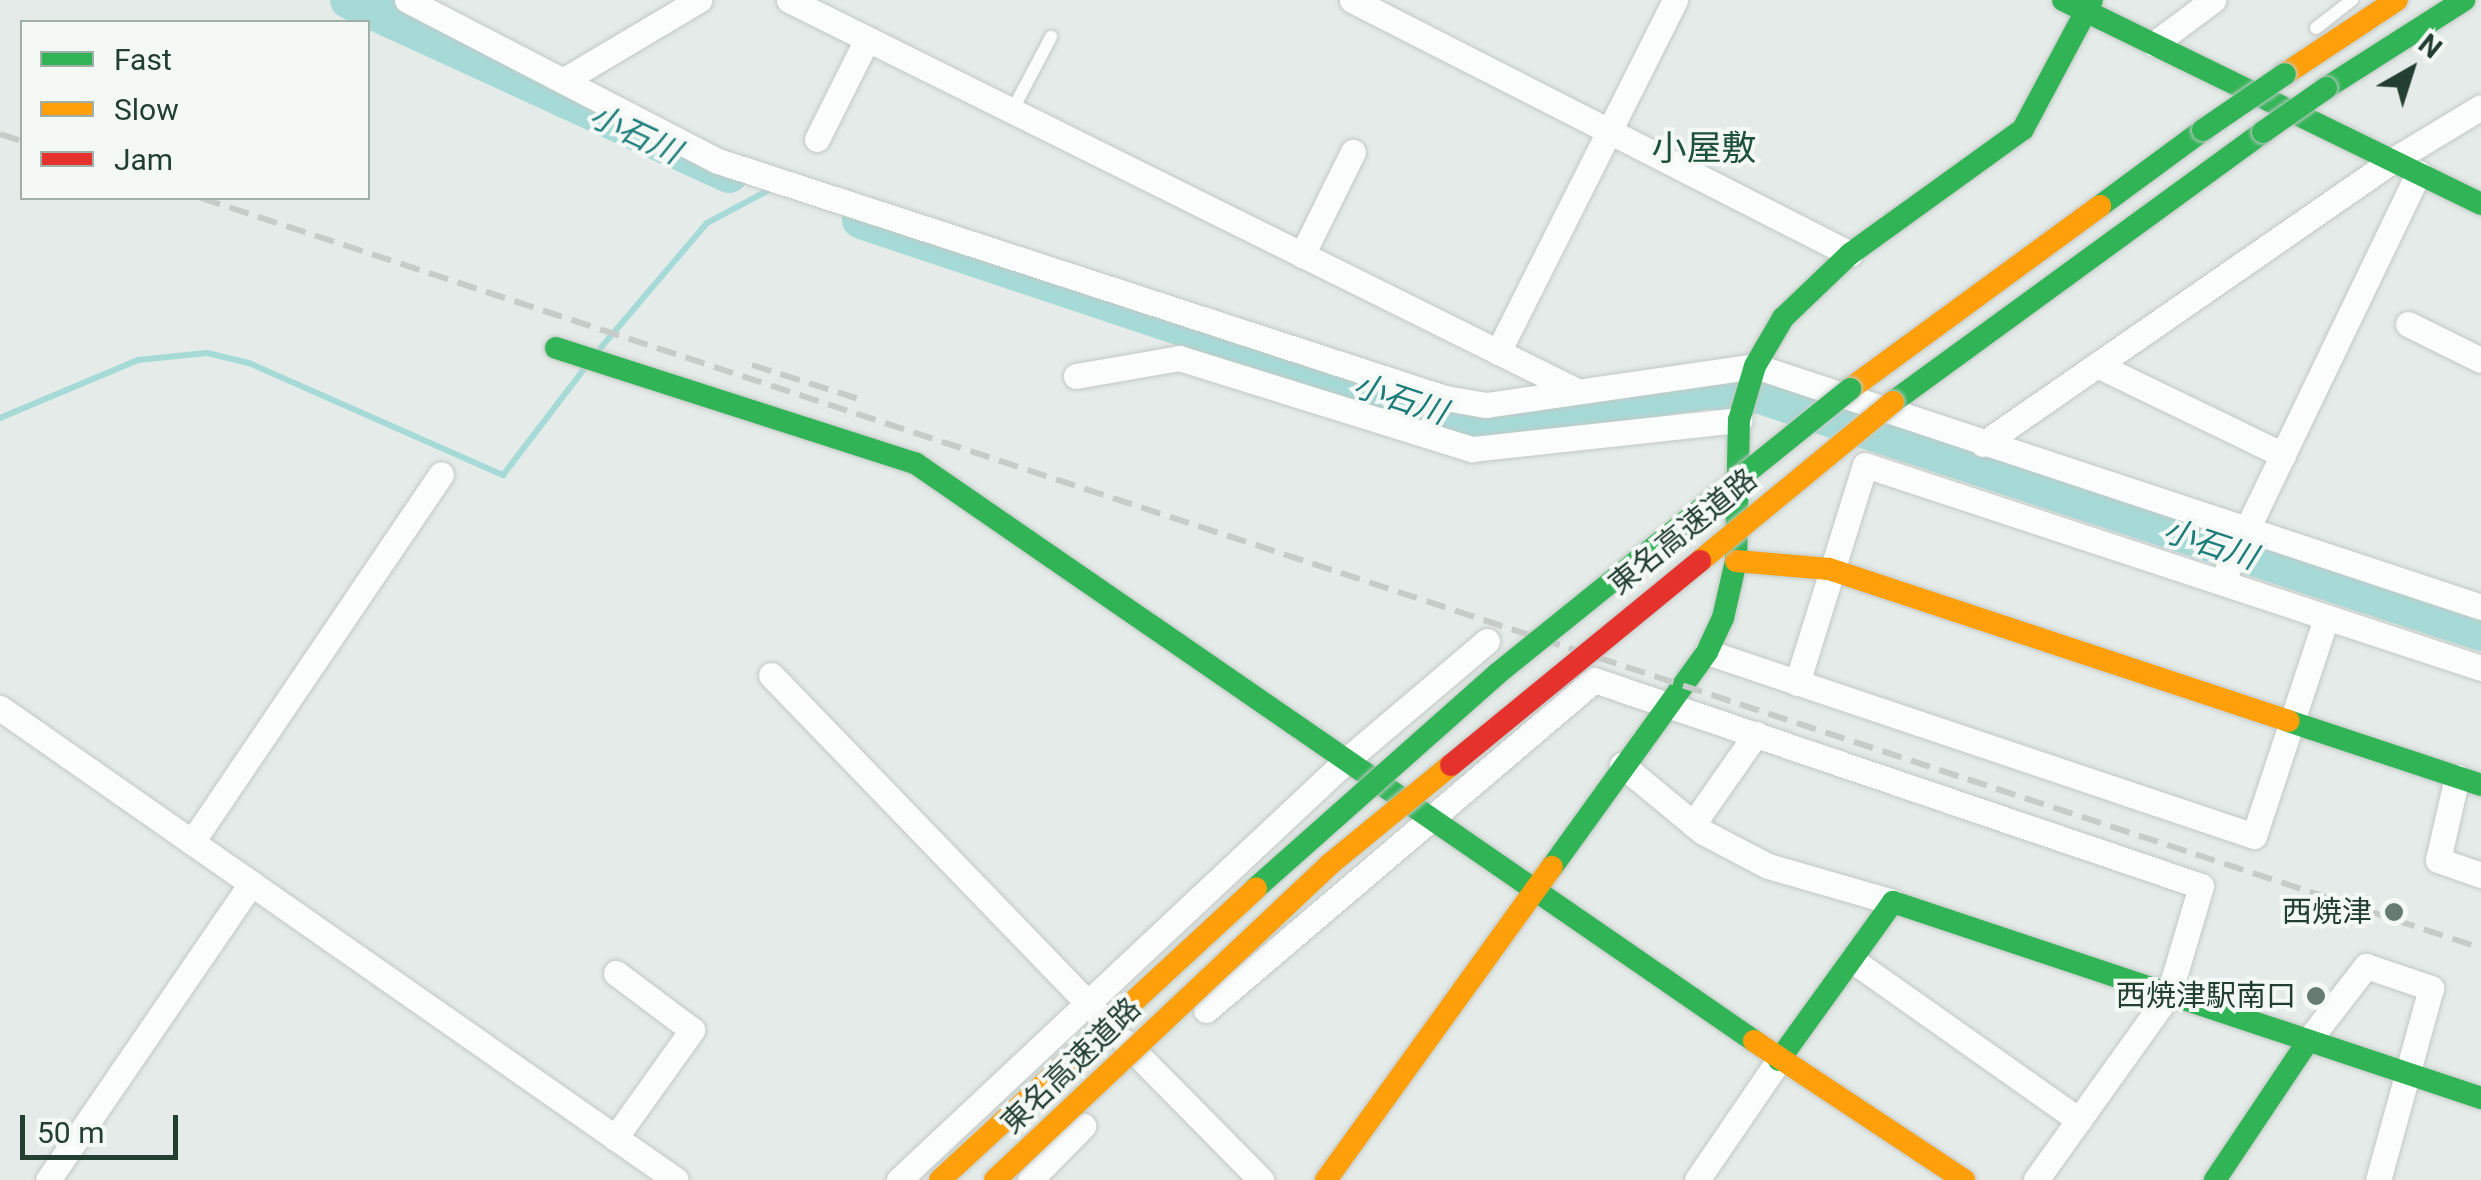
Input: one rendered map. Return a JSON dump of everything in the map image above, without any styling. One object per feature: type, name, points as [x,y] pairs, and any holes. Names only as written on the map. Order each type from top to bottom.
[{"type":"main road","points":[[2063,0],[2089,6],[2154,44],[2481,204]]},
{"type":"main road","name":"東名高速道路","points":[[940,1180],[1129,1000],[1496,674],[1850,388],[2198,128],[2397,0]]},
{"type":"main road","name":"東名高速道路","points":[[996,1180],[1330,864],[1894,402],[2263,132],[2464,0]]},
{"type":"main road","points":[[1326,1180],[1530,892],[1707,652],[1723,618],[1736,560],[1738,420],[1753,372],[1783,318],[1850,254],[2023,129],[2089,6]]},
{"type":"main road","points":[[556,348],[915,463],[1349,758],[1530,892],[1964,1180]]},
{"type":"main road","points":[[1736,560],[1829,568],[2469,781]]},
{"type":"main road","points":[[1779,1060],[1893,902],[2481,1098]]},
{"type":"main road","points":[[2214,1180],[2308,1041]]},
{"type":"street","points":[[407,0],[456,10],[566,79],[718,161],[1445,398],[1486,404],[1753,372],[2481,607]]},
{"type":"street","points":[[566,79],[699,0]]},
{"type":"street","points":[[789,0],[1578,392]]},
{"type":"street","points":[[1352,0],[1850,254]]},
{"type":"street","points":[[1498,352],[1675,0]]},
{"type":"street","points":[[2154,44],[2213,0]]},
{"type":"street","points":[[817,139],[867,38]]},
{"type":"street","points":[[1983,444],[2390,162],[2481,107]]},
{"type":"street","points":[[1302,254],[1353,152]]},
{"type":"street","points":[[2222,581],[2418,174]]},
{"type":"street","points":[[2408,324],[2481,360]]},
{"type":"street","points":[[1076,376],[1179,358],[1472,449],[1738,420]]},
{"type":"street","points":[[2096,365],[2282,455]]},
{"type":"street","points":[[1797,682],[1829,568],[1864,465],[2481,668]]},
{"type":"street","points":[[192,842],[441,474]]},
{"type":"street","points":[[1707,652],[2254,836],[2326,618]]},
{"type":"street","points":[[899,1180],[1349,758],[1487,641]]},
{"type":"street","points":[[771,675],[1261,1180]]},
{"type":"street","points":[[1030,1180],[1145,1063],[1594,680],[2201,886],[2169,994],[2036,1180]]},
{"type":"street","points":[[0,708],[676,1180]]},
{"type":"street","points":[[1693,824],[1756,734]]},
{"type":"street","points":[[1622,765],[1693,824],[1768,866],[1893,902]]},
{"type":"street","points":[[2469,781],[2438,860],[2481,875]]},
{"type":"street","points":[[48,1180],[251,883]]},
{"type":"street","points":[[1852,960],[2079,1120]]},
{"type":"street","points":[[2308,1041],[2366,966],[2431,988],[2378,1180]]},
{"type":"street","points":[[615,1138],[692,1030],[616,972]]},
{"type":"street","points":[[1697,1180],[1779,1060]]},
{"type":"lane","points":[[2295,44],[2352,0]]},
{"type":"lane","points":[[1012,111],[1051,37]]},
{"type":"lane","points":[[2267,66],[2281,55]]},
{"type":"lane","points":[[2354,70],[2410,56]]},
{"type":"waterway","name":"小石川","points":[[349,0],[729,174]]},
{"type":"waterway","points":[[598,351],[707,223],[769,190]]},
{"type":"waterway","name":"小石川","points":[[861,220],[1454,418],[1492,421],[1711,390],[1760,395],[2481,632]]},
{"type":"waterway","points":[[0,418],[138,360],[207,353],[249,363],[503,475],[584,369]]},
{"type":"railway","points":[[0,134],[20,140]]},
{"type":"railway","points":[[207,200],[2481,948]]},
{"type":"railway","points":[[752,365],[862,400]]},
{"type":"traffic: fast","points":[[2063,0],[2481,204]]},
{"type":"traffic: fast","points":[[1552,867],[1707,652],[1723,618],[1736,561],[1739,420],[1755,366],[1783,318],[1850,254],[2023,129],[2092,0]]},
{"type":"traffic: fast","points":[[2326,88],[2464,0]]},
{"type":"traffic: fast","points":[[2203,130],[2285,74]]},
{"type":"traffic: fast","points":[[2263,132],[2326,88]]},
{"type":"traffic: fast","points":[[2100,206],[2203,130]]},
{"type":"traffic: fast","points":[[1893,402],[2263,132]]},
{"type":"traffic: fast","points":[[556,348],[915,463],[1754,1041]]},
{"type":"traffic: fast","points":[[1256,888],[1497,674],[1850,389]]},
{"type":"traffic: fast","points":[[2288,721],[2481,785]]},
{"type":"traffic: fast","points":[[1779,1060],[1893,902],[2481,1098]]},
{"type":"traffic: fast","points":[[2215,1180],[2308,1041]]},
{"type":"traffic: slow","points":[[2285,74],[2397,0]]},
{"type":"traffic: slow","points":[[1850,389],[2100,206]]},
{"type":"traffic: slow","points":[[1700,561],[1893,402]]},
{"type":"traffic: slow","points":[[1736,561],[1829,569],[2288,721]]},
{"type":"traffic: slow","points":[[995,1180],[1330,864],[1451,765]]},
{"type":"traffic: slow","points":[[1326,1180],[1552,867]]},
{"type":"traffic: slow","points":[[940,1180],[1256,888]]},
{"type":"traffic: slow","points":[[1754,1041],[1964,1180]]},
{"type":"traffic: jam","points":[[1451,765],[1700,561]]},
{"type":"place","name":"西焼津","points":[[2394,912]]},
{"type":"place","name":"西焼津駅南口","points":[[2316,996]]},
{"type":"district","name":"小屋敷","points":[[1704,149]]}]
